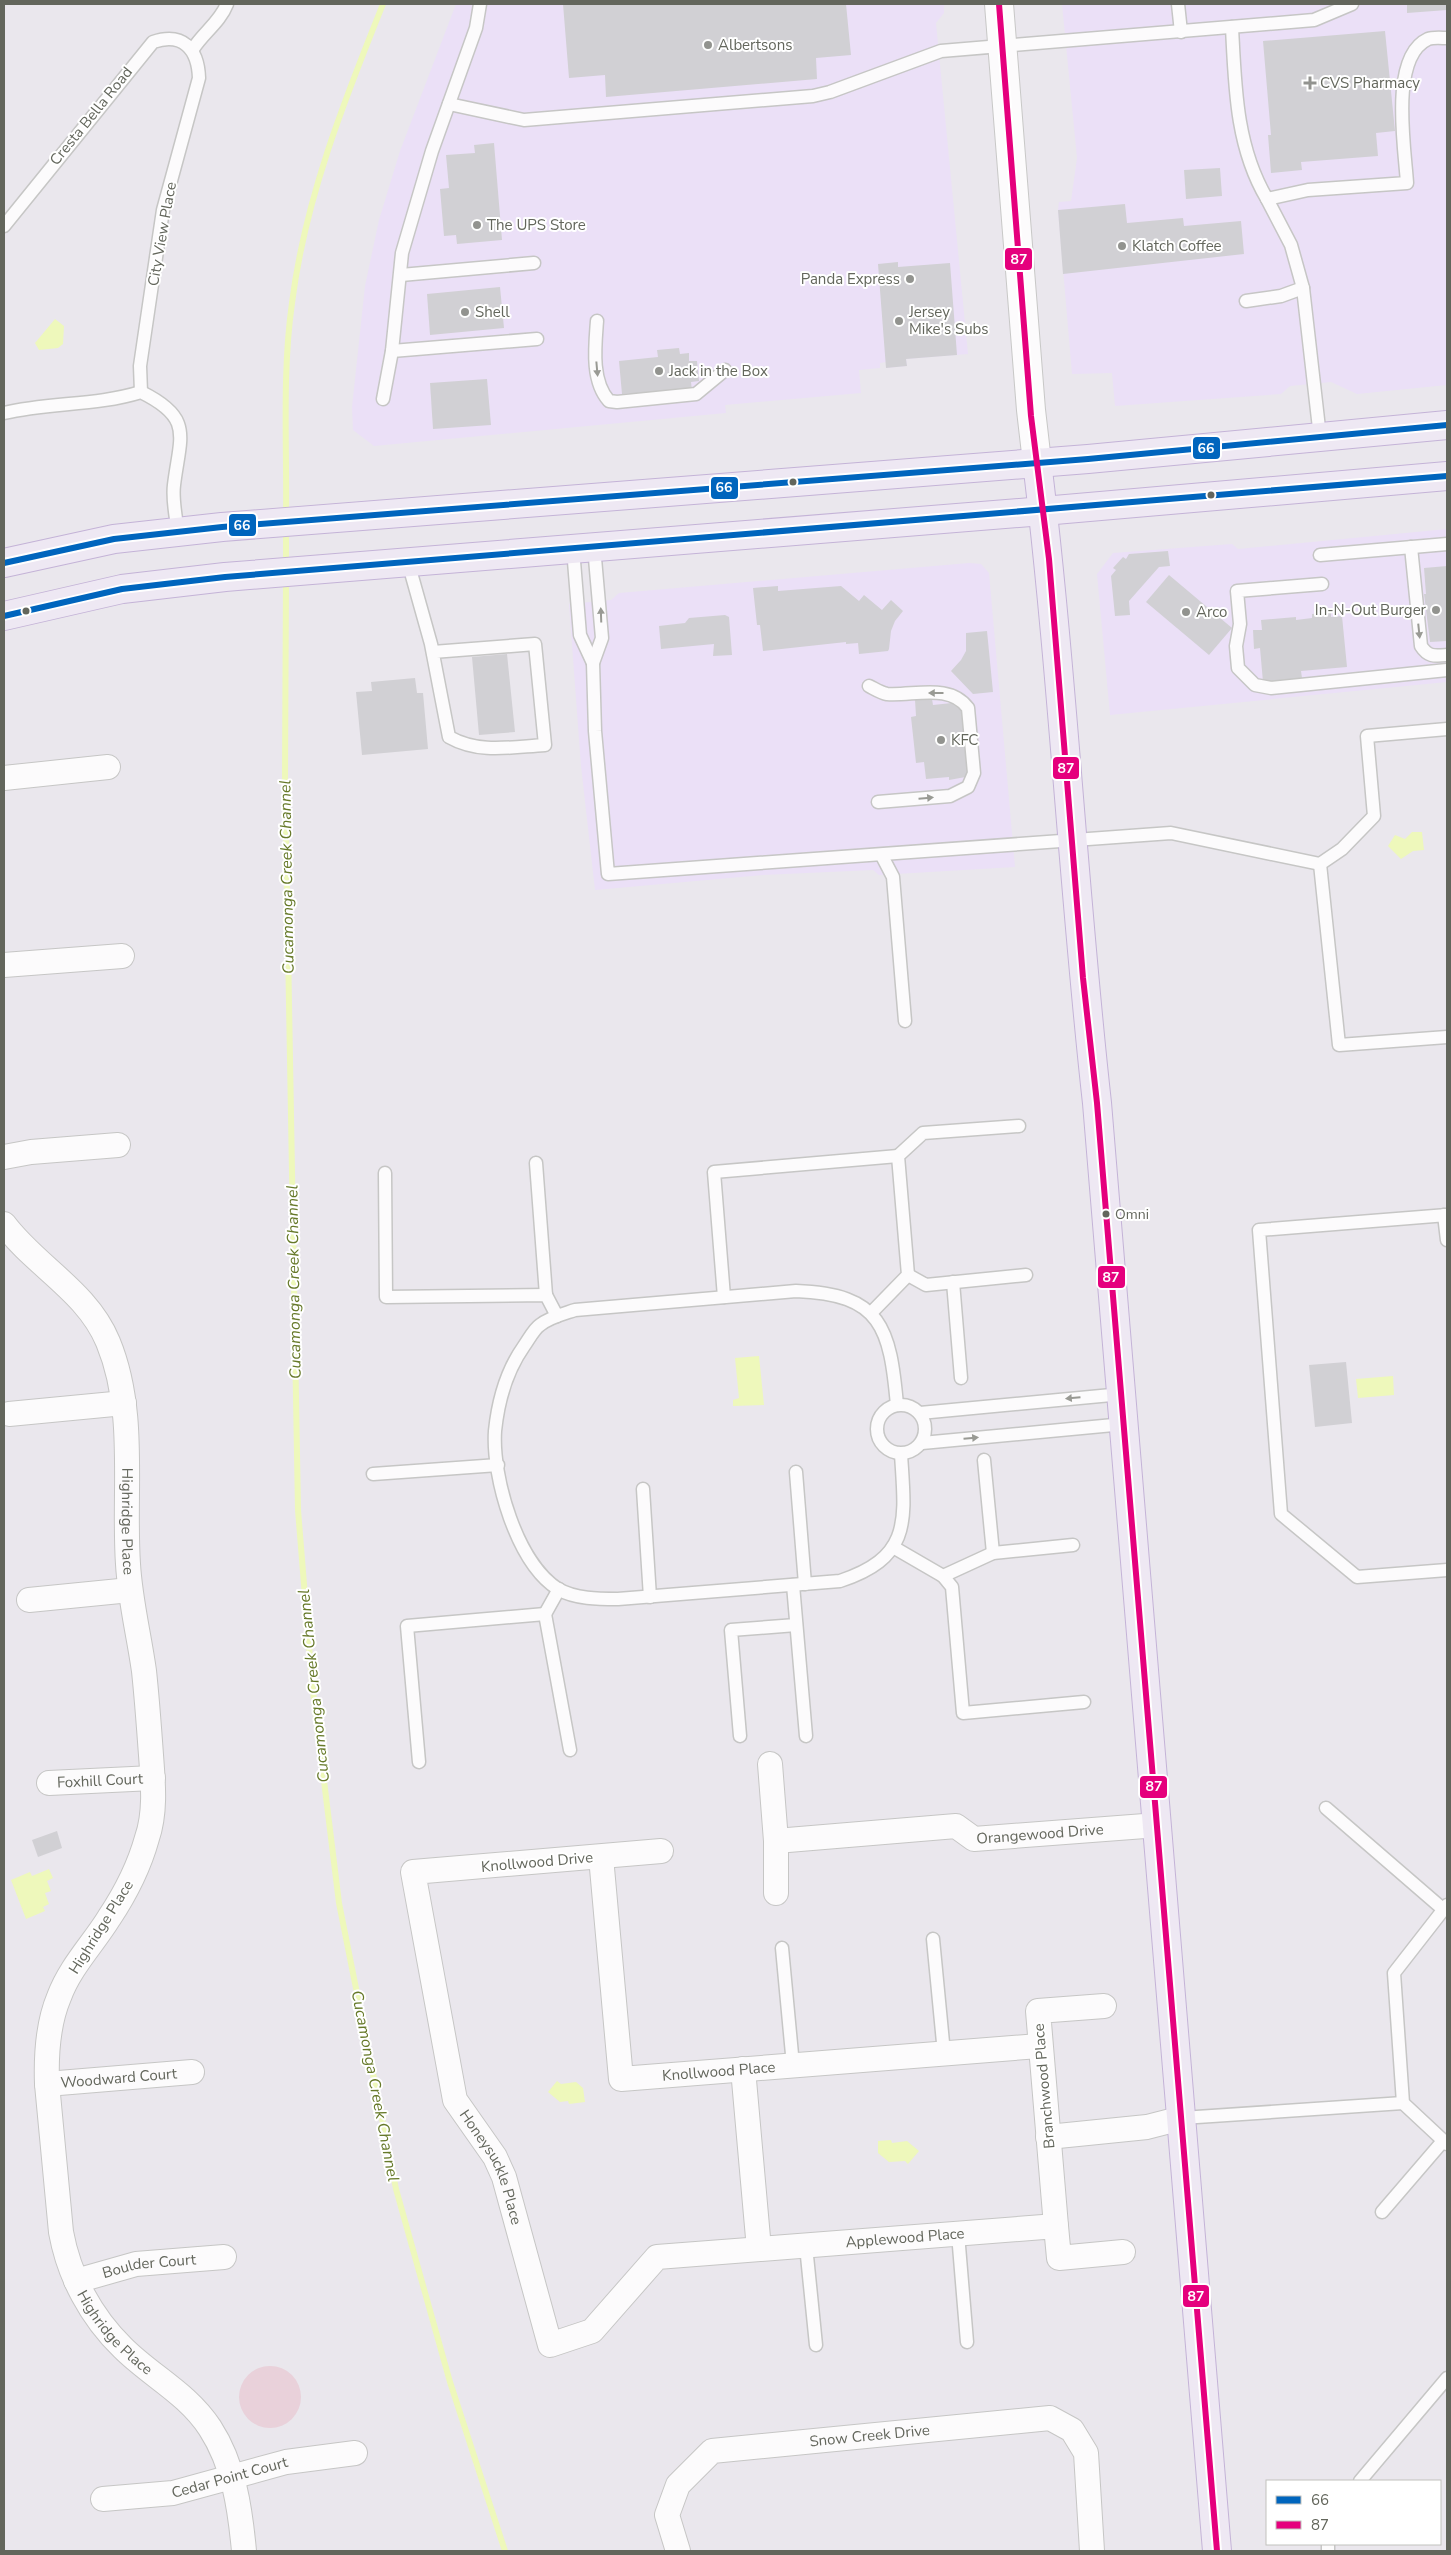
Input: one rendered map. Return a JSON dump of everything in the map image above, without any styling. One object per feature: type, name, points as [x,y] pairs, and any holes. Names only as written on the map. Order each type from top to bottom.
[{"type":"main road","points":[[999,4],[1031,416],[1043,511],[1071,841],[1097,1103],[1122,1394],[1217,2551]]},
{"type":"main road","points":[[4,563],[114,539],[316,518],[1037,462],[1447,425]]},
{"type":"main road","points":[[4,616],[122,589],[271,572],[1043,511],[1447,476]]},
{"type":"street","points":[[4,778],[108,767]]},
{"type":"street","points":[[4,965],[122,956]]},
{"type":"street","points":[[4,1157],[32,1152],[118,1145]]},
{"type":"street","name":"Highridge Place","points":[[4,1224],[15,1239],[60,1279],[91,1313],[108,1340],[118,1371],[124,1403],[130,1590],[144,1672],[153,1778],[153,1811],[148,1835],[137,1869],[110,1918],[78,1961],[59,1996],[50,2036],[46,2065],[47,2084],[64,2251],[76,2281],[98,2320],[123,2349],[182,2395],[209,2426],[219,2444],[232,2477],[240,2510],[244,2551]]},
{"type":"street","points":[[9,1414],[124,1403]]},
{"type":"street","points":[[29,1600],[130,1590]]},
{"type":"street","points":[[770,1764],[776,1841],[776,1893]]},
{"type":"street","name":"Foxhill Court","points":[[49,1784],[153,1778]]},
{"type":"street","name":"Orangewood Drive","points":[[776,1841],[956,1826],[974,1839],[1158,1825]]},
{"type":"street","name":"Knollwood Drive","points":[[413,1872],[661,1852]]},
{"type":"street","name":"Knollwood Place","points":[[601,1857],[621,2079],[1039,2046]]},
{"type":"street","name":"Honeysuckle Place","points":[[413,1872],[455,2100],[495,2157],[504,2177],[550,2345],[592,2331],[657,2257]]},
{"type":"street","name":"Branchwood Place","points":[[1056,2226],[1039,2046],[1038,2011],[1104,2006]]},
{"type":"street","points":[[743,2069],[759,2249]]},
{"type":"street","name":"Woodward Court","points":[[47,2084],[192,2072]]},
{"type":"street","points":[[1048,2137],[1146,2127],[1182,2118]]},
{"type":"street","points":[[1056,2226],[1059,2258],[1123,2252]]},
{"type":"street","name":"Applewood Place","points":[[657,2257],[1056,2226]]},
{"type":"street","name":"Boulder Court","points":[[76,2281],[136,2264],[224,2257]]},
{"type":"street","name":"Snow Creek Drive","points":[[678,2551],[667,2515],[678,2486],[712,2451],[1050,2418],[1072,2430],[1086,2453],[1092,2551]]},
{"type":"street","name":"Cedar Point Court","points":[[103,2499],[173,2493],[286,2462],[355,2454]]},
{"type":"lane","points":[[193,50],[201,36],[217,22],[227,4]]},
{"type":"lane","points":[[382,399],[392,351],[402,253],[432,150],[476,28],[480,4]]},
{"type":"lane","points":[[1178,4],[1181,32]]},
{"type":"lane","points":[[448,104],[524,120],[814,96],[840,89],[941,51],[1314,20],[1352,4]]},
{"type":"lane","points":[[1232,27],[1240,130],[1249,163],[1290,245],[1303,288],[1320,437]]},
{"type":"lane","points":[[1267,199],[1308,190],[1407,184],[1401,91],[1410,57],[1428,39],[1447,38]]},
{"type":"lane","name":"Cresta Bella Road","points":[[4,226],[153,42],[172,39],[184,43],[193,50]]},
{"type":"lane","name":"City View Place","points":[[141,392],[140,366],[163,210],[199,78],[197,58],[193,50]]},
{"type":"lane","points":[[401,275],[534,262]]},
{"type":"lane","points":[[1246,301],[1281,296],[1303,288]]},
{"type":"lane","points":[[597,321],[595,347],[599,386],[610,401],[617,402],[696,394],[725,370]]},
{"type":"lane","points":[[392,351],[537,339]]},
{"type":"lane","points":[[4,413],[28,408],[116,400],[141,392],[168,408],[175,417],[180,429],[181,442],[173,487],[178,532]]},
{"type":"lane","points":[[1320,555],[1447,544]]},
{"type":"lane","points":[[1410,547],[1421,646],[1426,654],[1433,656],[1447,655]]},
{"type":"lane","points":[[584,548],[580,635],[593,662]]},
{"type":"lane","points":[[584,548],[602,638],[593,662],[595,731],[608,874],[760,862],[882,856],[1171,833],[1320,864],[1342,850],[1374,816],[1367,736],[1447,730]]},
{"type":"lane","points":[[408,562],[433,652],[449,737],[460,743],[480,749],[545,746],[535,644],[433,652]]},
{"type":"lane","points":[[1322,584],[1237,591],[1240,624],[1236,646],[1238,668],[1254,685],[1271,688],[1447,670]]},
{"type":"lane","points":[[869,686],[885,694],[946,693],[962,701],[968,708],[974,773],[968,788],[950,796],[878,802]]},
{"type":"lane","points":[[882,856],[893,878],[905,1021]]},
{"type":"lane","points":[[1320,864],[1339,1045],[1447,1037]]},
{"type":"lane","points":[[724,1297],[714,1172],[898,1156],[923,1134],[1019,1126]]},
{"type":"lane","points":[[871,1313],[908,1275],[898,1156]]},
{"type":"lane","points":[[536,1163],[546,1295],[557,1316]]},
{"type":"lane","points":[[385,1173],[386,1297],[546,1295]]},
{"type":"lane","points":[[1447,1240],[1446,1215],[1259,1230],[1281,1514],[1357,1577],[1447,1570]]},
{"type":"lane","points":[[908,1275],[926,1284],[1026,1275]]},
{"type":"lane","points":[[953,1282],[961,1378]]},
{"type":"lane","points":[[897,1405],[892,1358],[885,1334],[871,1313],[855,1301],[826,1292],[796,1291],[575,1310],[557,1316],[539,1325],[518,1355],[504,1390],[495,1433],[503,1493],[513,1528],[532,1563],[559,1589],[592,1599],[650,1597],[799,1585],[840,1581],[861,1574],[882,1562],[901,1533],[905,1509],[901,1454]]},
{"type":"lane","points":[[1122,1394],[920,1412],[909,1406],[897,1405],[884,1411],[880,1417],[877,1431],[882,1444],[894,1453],[901,1454],[913,1451],[922,1443],[1124,1424]]},
{"type":"lane","points":[[920,1412],[925,1424],[922,1443]]},
{"type":"lane","points":[[984,1460],[993,1553]]},
{"type":"lane","points":[[373,1474],[498,1465]]},
{"type":"lane","points":[[796,1472],[799,1585],[796,1625],[806,1736]]},
{"type":"lane","points":[[643,1489],[650,1597]]},
{"type":"lane","points":[[943,1576],[993,1553],[1073,1545]]},
{"type":"lane","points":[[893,1547],[943,1576],[952,1587],[963,1713],[1084,1702]]},
{"type":"lane","points":[[559,1589],[545,1614],[570,1750]]},
{"type":"lane","points":[[419,1762],[407,1626],[545,1614]]},
{"type":"lane","points":[[740,1736],[732,1630],[796,1625]]},
{"type":"lane","points":[[1326,1808],[1445,1908],[1394,1974],[1403,2103],[1445,2143],[1382,2212]]},
{"type":"lane","points":[[932,1939],[944,2053]]},
{"type":"lane","points":[[782,1948],[793,2065]]},
{"type":"lane","points":[[1182,2118],[1403,2103]]},
{"type":"lane","points":[[958,2234],[967,2342]]},
{"type":"lane","points":[[806,2246],[816,2345]]},
{"type":"lane","points":[[1361,2480],[1446,2382]]},
{"type":"shaded area","points":[[456,4],[944,4],[944,13],[936,23],[968,354],[906,359],[907,366],[886,368],[886,362],[880,363],[880,368],[859,370],[861,393],[725,405],[726,413],[374,446],[353,430],[352,407],[365,286],[379,220],[400,151]]},
{"type":"shaded area","points":[[1062,4],[1447,4],[1447,385],[1357,394],[1331,382],[1290,386],[1281,394],[1115,406],[1112,373],[1072,374],[1058,210],[1059,202],[1071,201],[1077,158]]},
{"type":"shaded area","points":[[55,319],[64,326],[63,344],[58,348],[39,350],[35,343]]},
{"type":"shaded area","points":[[1447,529],[1447,682],[1110,715],[1097,574],[1113,553],[1232,544],[1238,549]]},
{"type":"shaded area","points":[[969,563],[981,564],[989,573],[1015,867],[879,875],[873,870],[763,875],[595,890],[581,766],[569,604],[611,600],[619,593]]},
{"type":"shaded area","points":[[1412,832],[1422,832],[1424,850],[1413,851],[1401,859],[1388,846],[1395,835],[1405,839]]},
{"type":"shaded area","points":[[759,1356],[764,1405],[733,1406],[733,1400],[739,1398],[735,1358]]},
{"type":"shaded area","points":[[1393,1376],[1394,1395],[1358,1398],[1356,1379]]},
{"type":"shaded area","points":[[49,1869],[53,1878],[47,1881],[51,1891],[45,1893],[49,1904],[43,1907],[45,1911],[26,1919],[11,1880],[30,1872],[32,1876]]},
{"type":"shaded area","points":[[557,2081],[561,2084],[576,2082],[583,2088],[585,2102],[569,2104],[568,2101],[560,2102],[548,2092]]},
{"type":"shaded area","points":[[891,2140],[892,2143],[907,2141],[919,2151],[908,2164],[905,2161],[889,2162],[878,2153],[878,2141]]},
{"type":"shaded area","points":[[270,2366],[287,2371],[292,2375],[296,2380],[301,2397],[296,2414],[292,2419],[287,2423],[270,2428],[253,2423],[248,2419],[244,2414],[239,2397],[244,2380],[248,2375],[253,2371]]},
{"type":"building","name":"Albertsons","points":[[563,4],[846,4],[851,55],[816,58],[817,79],[606,97],[605,75],[569,78]]},
{"type":"building","points":[[1407,4],[1447,4],[1447,10],[1407,13]]},
{"type":"building","name":"CVS Pharmacy","points":[[1385,31],[1395,131],[1376,133],[1378,156],[1301,162],[1302,170],[1271,173],[1268,135],[1271,135],[1263,41]]},
{"type":"building","points":[[494,143],[502,240],[457,244],[456,235],[444,236],[440,189],[449,188],[446,155],[475,153],[474,145]]},
{"type":"building","points":[[1220,168],[1222,196],[1186,199],[1184,170]]},
{"type":"building","points":[[1125,204],[1127,223],[1183,218],[1184,226],[1241,221],[1244,254],[1063,274],[1058,210]]},
{"type":"building","points":[[898,262],[898,267],[950,263],[957,355],[906,359],[907,366],[886,368],[878,264]]},
{"type":"building","points":[[500,287],[504,328],[430,335],[427,294]]},
{"type":"building","name":"Jack in the Box","points":[[679,348],[680,354],[689,353],[689,361],[697,361],[699,381],[691,382],[692,391],[653,398],[653,392],[622,394],[619,361],[658,357],[657,350]]},
{"type":"building","points":[[487,379],[491,425],[433,429],[430,383]]},
{"type":"building","points":[[1168,551],[1170,566],[1159,567],[1129,601],[1130,615],[1115,616],[1111,576],[1116,570],[1113,568],[1123,557],[1126,559],[1129,554]]},
{"type":"building","name":"In-N-Out Burger","points":[[1447,566],[1447,641],[1430,642],[1424,594],[1426,594],[1424,568]]},
{"type":"building","points":[[1169,575],[1232,628],[1209,655],[1146,602]]},
{"type":"building","points":[[778,586],[778,591],[841,586],[859,601],[864,595],[882,610],[891,600],[903,611],[895,621],[891,631],[888,651],[859,654],[858,643],[846,644],[846,642],[763,651],[760,625],[757,625],[753,588]]},
{"type":"building","points":[[1331,612],[1331,617],[1342,616],[1347,667],[1301,671],[1302,678],[1263,682],[1260,648],[1254,649],[1253,630],[1262,630],[1261,620],[1296,617],[1296,620],[1312,618],[1312,614]]},
{"type":"building","points":[[725,615],[729,617],[732,655],[713,656],[714,644],[661,649],[659,626],[685,623],[689,618]]},
{"type":"building","points":[[987,631],[993,692],[973,694],[951,671],[966,651],[966,633]]},
{"type":"building","points":[[507,654],[515,732],[479,735],[472,657]]},
{"type":"building","points":[[415,678],[417,693],[423,693],[428,749],[362,755],[356,692],[372,691],[371,682]]},
{"type":"building","name":"KFC","points":[[932,699],[933,705],[961,702],[962,718],[965,718],[971,776],[949,780],[949,777],[926,779],[924,762],[916,763],[911,717],[916,716],[915,700]]},
{"type":"building","points":[[1346,1362],[1352,1423],[1315,1427],[1309,1365]]},
{"type":"building","points":[[57,1831],[62,1848],[38,1857],[32,1840]]},
{"type":"waterway","name":"Cucamonga Creek Channel","points":[[286,515],[287,356],[298,264],[316,188],[340,114],[383,4]]},
{"type":"waterway","name":"Cucamonga Creek Channel","points":[[286,528],[286,565]]},
{"type":"waterway","name":"Cucamonga Creek Channel","points":[[286,578],[285,777],[298,1510],[312,1683],[339,1903],[396,2189],[450,2382],[505,2551]]},
{"type":"transit line","name":"87","points":[[999,4],[1031,416],[1049,559],[1083,978],[1097,1103],[1217,2551]]},
{"type":"transit line","name":"66","points":[[4,563],[114,539],[222,527],[1088,459],[1447,425]]},
{"type":"transit line","name":"66","points":[[4,616],[122,589],[225,577],[1447,476]]},
{"type":"place","name":"Albertsons","points":[[708,45]]},
{"type":"place","name":"CVS Pharmacy","points":[[1310,83]]},
{"type":"place","name":"The UPS Store","points":[[477,225]]},
{"type":"place","name":"Klatch Coffee","points":[[1122,246]]},
{"type":"place","name":"Panda Express","points":[[910,279]]},
{"type":"place","name":"Shell","points":[[465,312]]},
{"type":"place","name":"Jersey Mike's Subs","points":[[899,321]]},
{"type":"place","name":"Jack in the Box","points":[[659,371]]},
{"type":"place","name":"In-N-Out Burger","points":[[1436,610]]},
{"type":"place","name":"Arco","points":[[1186,612]]},
{"type":"place","name":"KFC","points":[[941,740]]},
{"type":"place","name":"Omni","points":[[1106,1214]]}]
